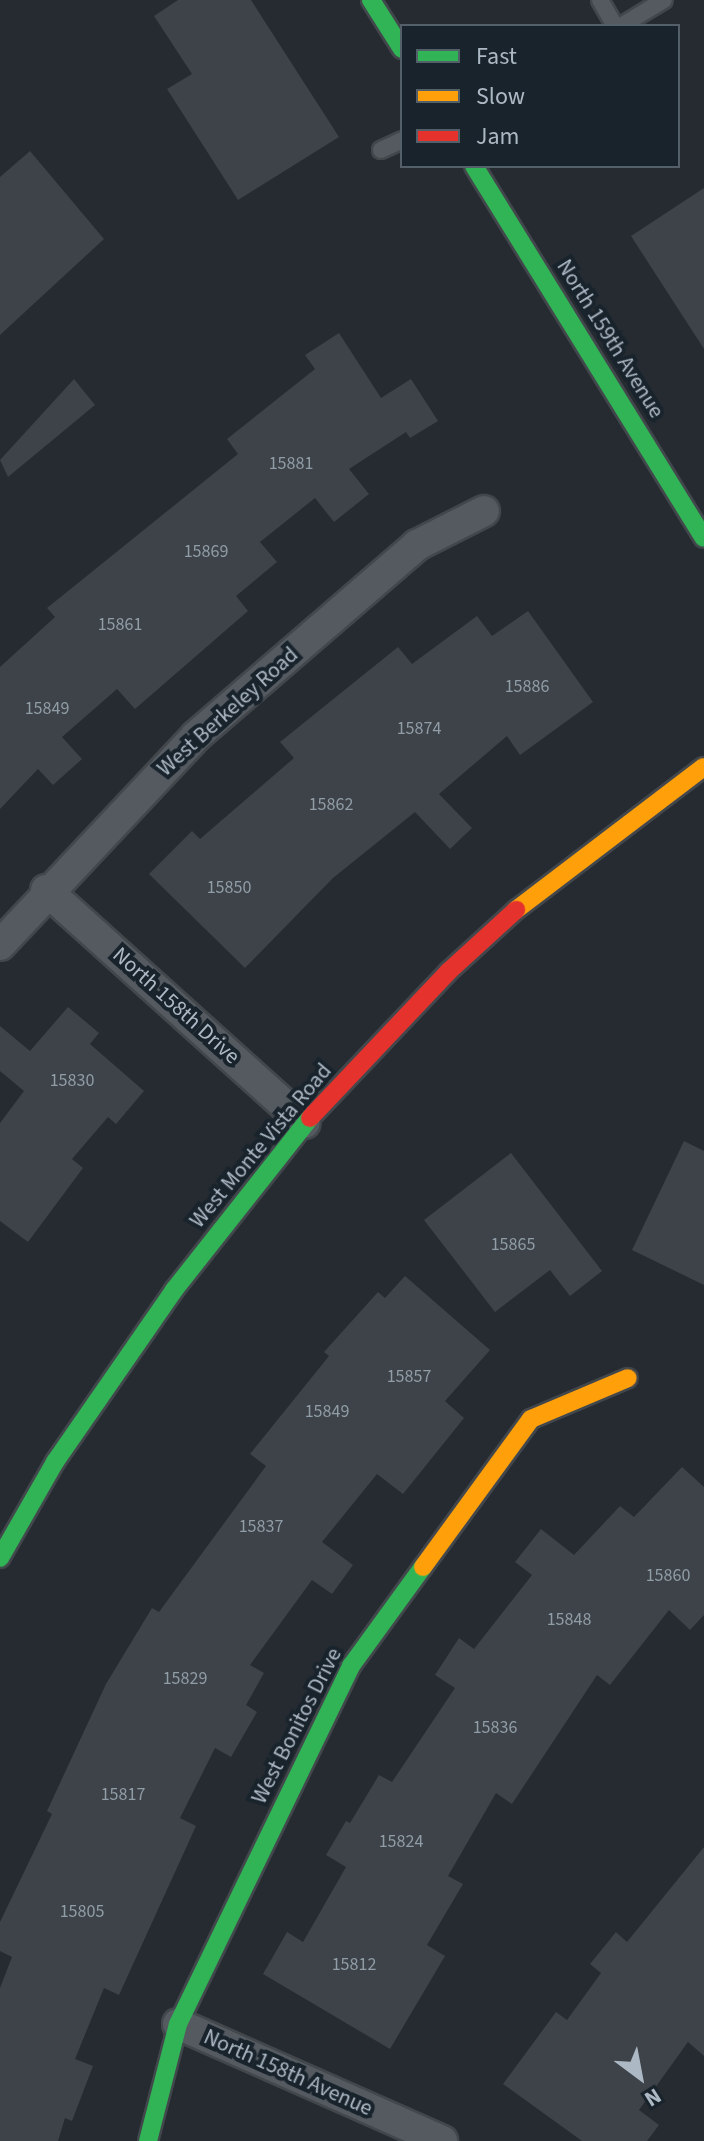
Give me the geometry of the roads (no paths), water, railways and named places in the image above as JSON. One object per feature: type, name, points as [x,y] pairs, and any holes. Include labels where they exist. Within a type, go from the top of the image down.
[{"type":"street","points":[[371,0],[400,46]]},
{"type":"street","name":"North 159th Avenue","points":[[475,168],[704,538]]},
{"type":"street","name":"West Berkeley Road","points":[[0,945],[46,890],[196,736],[417,545],[484,511]]},
{"type":"street","name":"West Monte Vista Road","points":[[0,1558],[55,1462],[174,1290],[305,1123],[449,971],[548,881],[704,767]]},
{"type":"street","name":"North 158th Drive","points":[[46,890],[305,1123]]},
{"type":"street","name":"West Bonitos Drive","points":[[148,2141],[178,2024],[351,1666],[531,1419],[628,1378]]},
{"type":"street","name":"North 158th Avenue","points":[[178,2024],[442,2141]]},
{"type":"lane","points":[[600,0],[614,24]]},
{"type":"lane","points":[[624,24],[664,0]]},
{"type":"lane","points":[[381,150],[400,141]]}]
